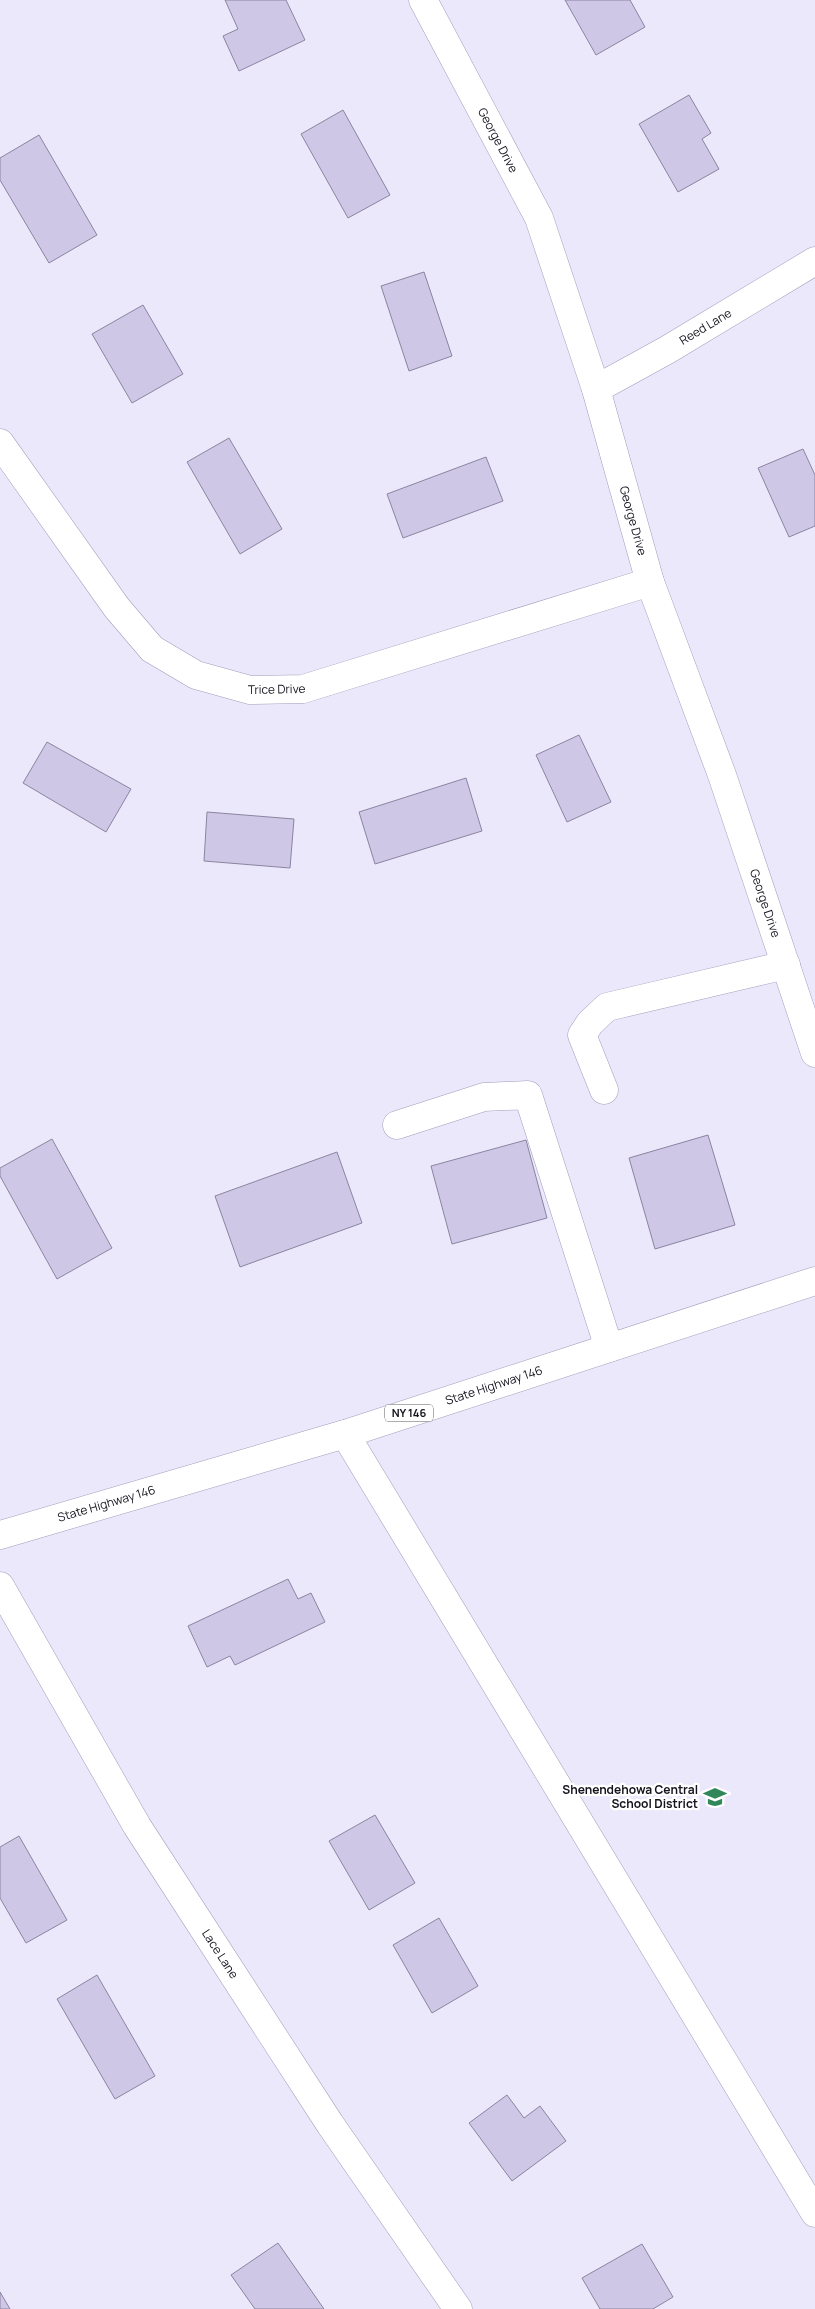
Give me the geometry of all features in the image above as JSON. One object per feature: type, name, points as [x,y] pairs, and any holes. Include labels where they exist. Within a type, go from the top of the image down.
[{"type":"street","name":"George Drive","points":[[423,0],[539,218],[596,389],[650,582],[722,775],[815,1053]]},
{"type":"street","name":"Reed Lane","points":[[596,389],[667,350],[815,261]]},
{"type":"street","name":"Trice Drive","points":[[0,443],[117,608],[152,649],[196,675],[250,690],[302,689],[650,582]]},
{"type":"street","points":[[604,1090],[582,1035],[590,1023],[607,1007],[786,965]]},
{"type":"street","points":[[397,1125],[484,1097],[528,1095],[609,1348]]},
{"type":"street","name":"State Highway 146","points":[[0,1535],[345,1434],[815,1281]]},
{"type":"street","points":[[345,1434],[815,2213]]},
{"type":"street","name":"Lace Lane","points":[[0,1586],[137,1826],[330,2124],[458,2309]]},
{"type":"building","points":[[225,0],[286,0],[305,40],[239,71],[223,36],[238,29]]},
{"type":"building","points":[[565,0],[630,0],[645,27],[596,55]]},
{"type":"building","points":[[689,95],[711,133],[702,139],[719,169],[678,192],[639,124]]},
{"type":"building","points":[[343,110],[390,195],[348,218],[301,134]]},
{"type":"building","points":[[39,135],[97,235],[49,263],[0,180],[0,158]]},
{"type":"building","points":[[424,272],[452,356],[409,371],[381,286]]},
{"type":"building","points":[[143,305],[183,374],[132,403],[92,334]]},
{"type":"building","points":[[229,438],[282,529],[240,554],[187,462]]},
{"type":"building","points":[[803,449],[815,475],[815,526],[789,537],[758,468]]},
{"type":"building","points":[[486,457],[503,501],[403,538],[387,494]]},
{"type":"building","points":[[579,735],[611,802],[567,822],[536,755]]},
{"type":"building","points":[[47,742],[131,789],[106,832],[23,783]]},
{"type":"building","points":[[466,778],[482,831],[375,864],[359,812]]},
{"type":"building","points":[[207,812],[294,819],[290,868],[204,861]]},
{"type":"building","points":[[708,1135],[735,1225],[655,1249],[629,1158]]},
{"type":"building","points":[[52,1139],[112,1248],[57,1279],[0,1176],[0,1168]]},
{"type":"building","points":[[526,1140],[547,1218],[452,1244],[431,1166]]},
{"type":"building","points":[[337,1152],[362,1223],[240,1267],[215,1196]]},
{"type":"building","points":[[288,1579],[298,1599],[311,1593],[325,1622],[235,1665],[230,1656],[207,1667],[188,1626]]},
{"type":"building","points":[[375,1815],[415,1883],[369,1910],[329,1841]]},
{"type":"building","points":[[19,1836],[67,1920],[26,1943],[0,1898],[0,1847]]},
{"type":"building","points":[[439,1918],[478,1986],[432,2013],[393,1945]]},
{"type":"building","points":[[97,1975],[155,2076],[115,2099],[57,1999]]},
{"type":"building","points":[[507,2095],[524,2118],[540,2106],[566,2141],[512,2181],[469,2123]]},
{"type":"building","points":[[278,2243],[324,2309],[255,2309],[231,2275]]},
{"type":"building","points":[[642,2244],[673,2297],[653,2309],[600,2309],[582,2278]]},
{"type":"building","points":[[0,2292],[10,2309],[0,2309]]},
{"type":"place","name":"Shenendehowa Central School District","points":[[715,1797]]}]
